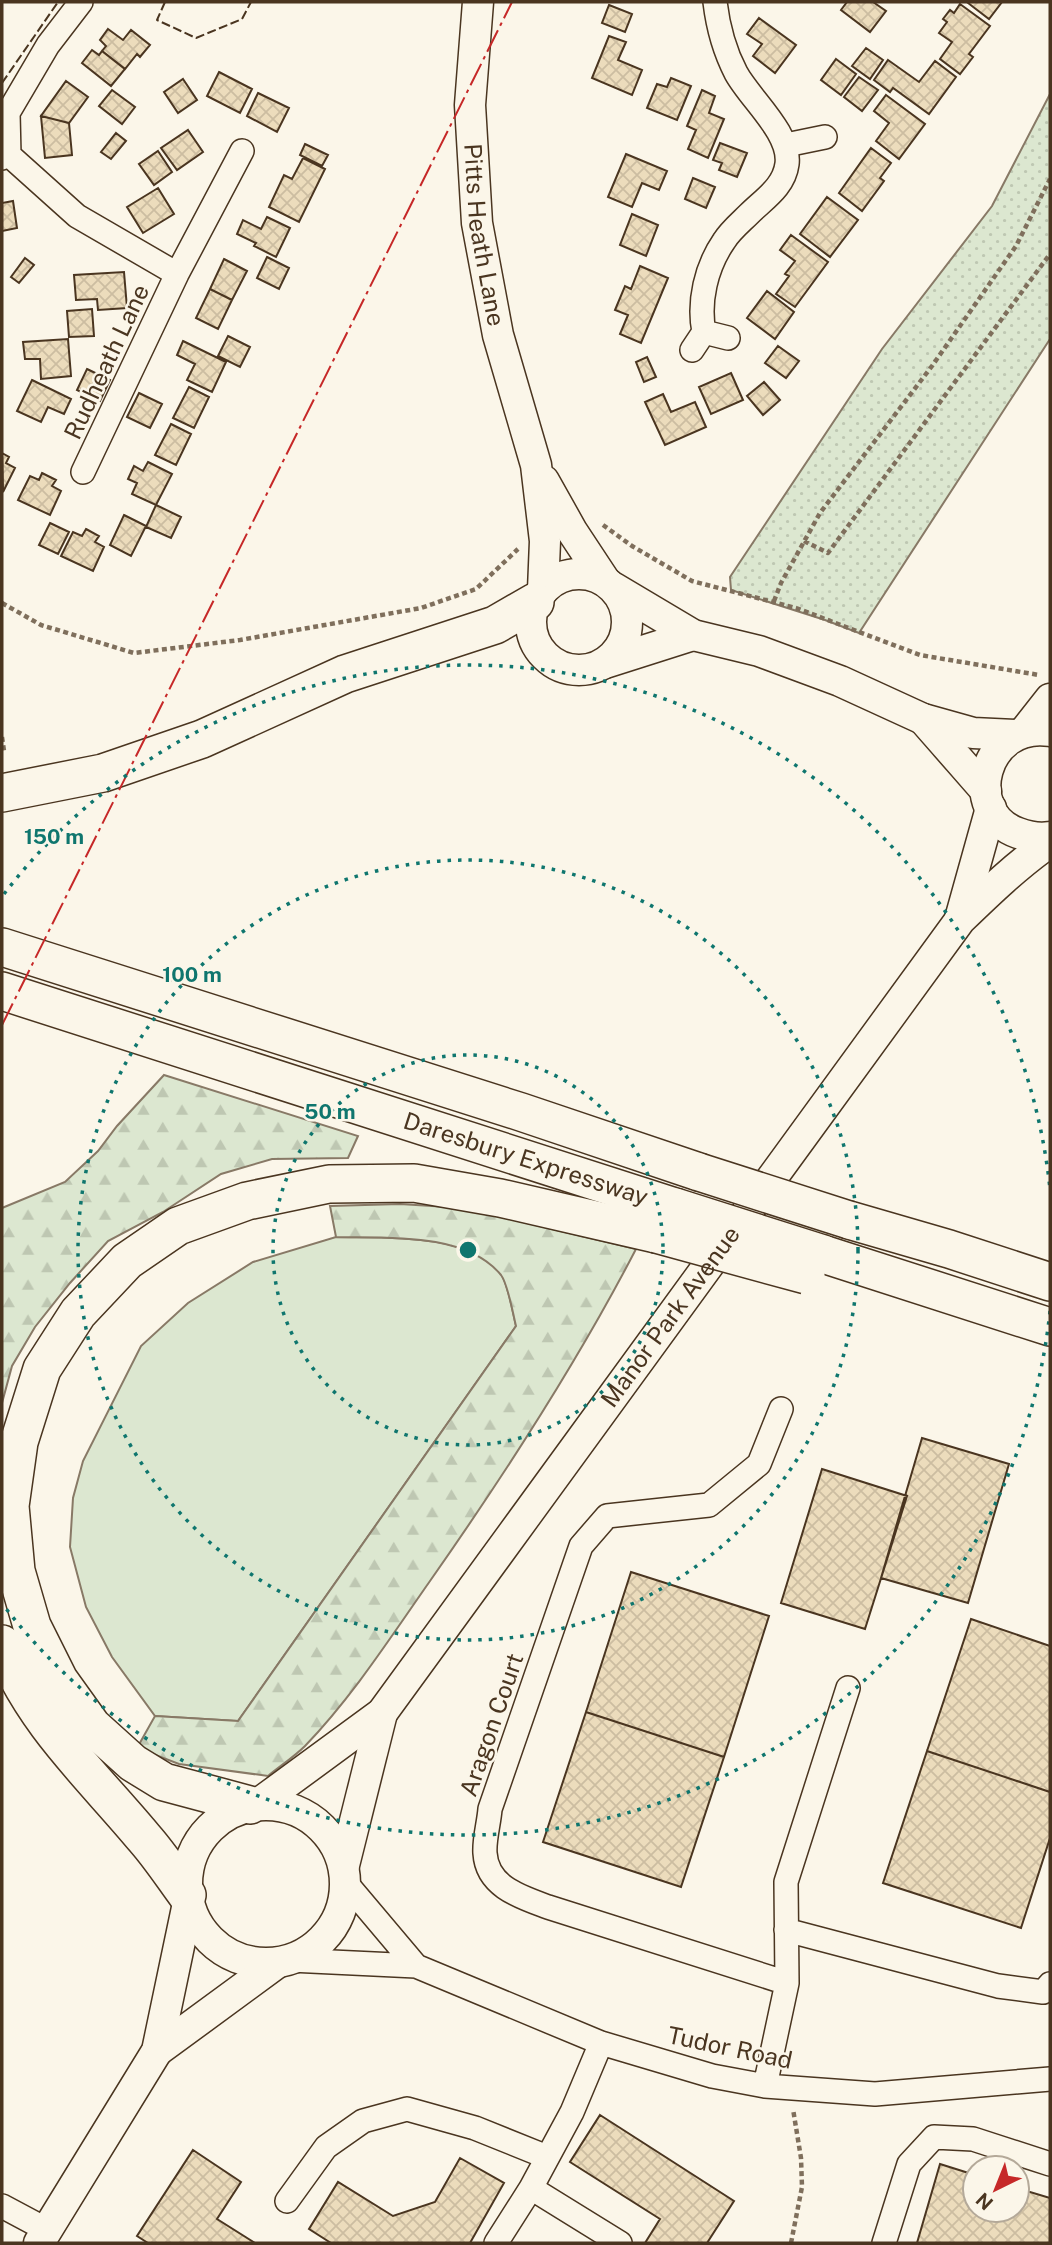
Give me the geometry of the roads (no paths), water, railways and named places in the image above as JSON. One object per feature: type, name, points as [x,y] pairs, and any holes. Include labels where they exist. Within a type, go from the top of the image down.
[{"type":"main road","points":[[2,793],[103,773],[202,739],[345,674],[495,625],[539,596]]},
{"type":"main road","name":"Daresbury Expressway","points":[[2,947],[521,1112],[849,1220],[1050,1282]]},
{"type":"main road","name":"Daresbury Expressway","points":[[2,991],[665,1220]]},
{"type":"main road","points":[[254,1805],[164,1782],[133,1763],[92,1726],[58,1680],[32,1626],[16,1571],[10,1506],[19,1442],[42,1369],[78,1313],[127,1261],[178,1226],[247,1201],[329,1184],[414,1184],[665,1220],[815,1264],[992,1309],[1050,1327]]},
{"type":"main road","points":[[2,1644],[13,1672],[42,1719],[147,1840],[188,1899]]},
{"type":"street","name":"Rudheath Lane","points":[[82,2],[48,45],[8,113],[6,156],[77,216],[177,274]]},
{"type":"street","name":"Pitts Heath Lane","points":[[478,2],[470,105],[477,223],[498,335],[536,465],[545,541],[539,596]]},
{"type":"street","points":[[715,2],[718,31],[737,74],[786,145],[787,166],[774,193],[750,212],[724,240],[709,270],[700,314],[698,341],[728,338]]},
{"type":"street","points":[[786,145],[825,137]]},
{"type":"street","name":"Rudheath Lane","points":[[83,472],[177,274],[242,151]]},
{"type":"street","name":"Pitts Heath Lane","points":[[536,465],[572,531],[609,585],[693,635],[759,651],[840,681],[923,719],[973,733],[1030,733]]},
{"type":"street","points":[[605,663],[620,648],[627,628],[627,614],[622,600],[609,585],[592,575],[565,576],[553,581],[539,596],[531,617],[532,632],[537,647],[547,659],[560,667],[575,671],[591,669],[693,635]]},
{"type":"street","name":"Manor Park Avenue","points":[[960,920],[988,800],[986,775],[991,759],[1001,745],[1030,733],[1049,688]]},
{"type":"street","name":"Pitts Heath Lane","points":[[923,719],[988,800],[1000,821],[1013,831],[1028,837],[1050,839]]},
{"type":"street","name":"Manor Park Avenue","points":[[254,1805],[382,1713],[960,920],[1050,839]]},
{"type":"street","name":"Aragon Court","points":[[781,1409],[759,1464],[709,1505],[607,1516],[581,1546],[490,1809],[485,1854],[492,1876],[510,1892],[548,1907],[787,1983]]},
{"type":"street","points":[[765,2086],[787,1983],[786,1882],[848,1688]]},
{"type":"street","name":"Manor Park Avenue","points":[[345,1874],[382,1713]]},
{"type":"street","points":[[2,2206],[43,2237],[157,2052],[188,1899],[187,1871],[194,1848],[208,1829],[227,1814],[254,1805],[281,1805],[303,1813],[321,1826],[335,1844],[345,1874],[342,1908],[331,1930],[313,1949],[284,1961],[157,2052]]},
{"type":"street","name":"Tudor Road","points":[[345,1874],[416,1966]]},
{"type":"street","points":[[188,1899],[197,1924],[212,1942],[222,1949],[254,1963],[284,1961]]},
{"type":"street","points":[[786,1930],[998,1986],[1043,1992],[1050,1984]]},
{"type":"street","name":"Tudor Road","points":[[284,1961],[416,1966],[601,2043],[712,2076],[765,2086],[875,2094],[1050,2079]]},
{"type":"street","points":[[496,2243],[531,2188],[572,2112],[601,2043]]},
{"type":"street","points":[[286,2201],[326,2147],[363,2120],[407,2109],[475,2128],[547,2157]]},
{"type":"street","points":[[884,2243],[909,2164],[934,2137],[973,2140],[1050,2164]]},
{"type":"street","points":[[531,2188],[620,2243]]}]
